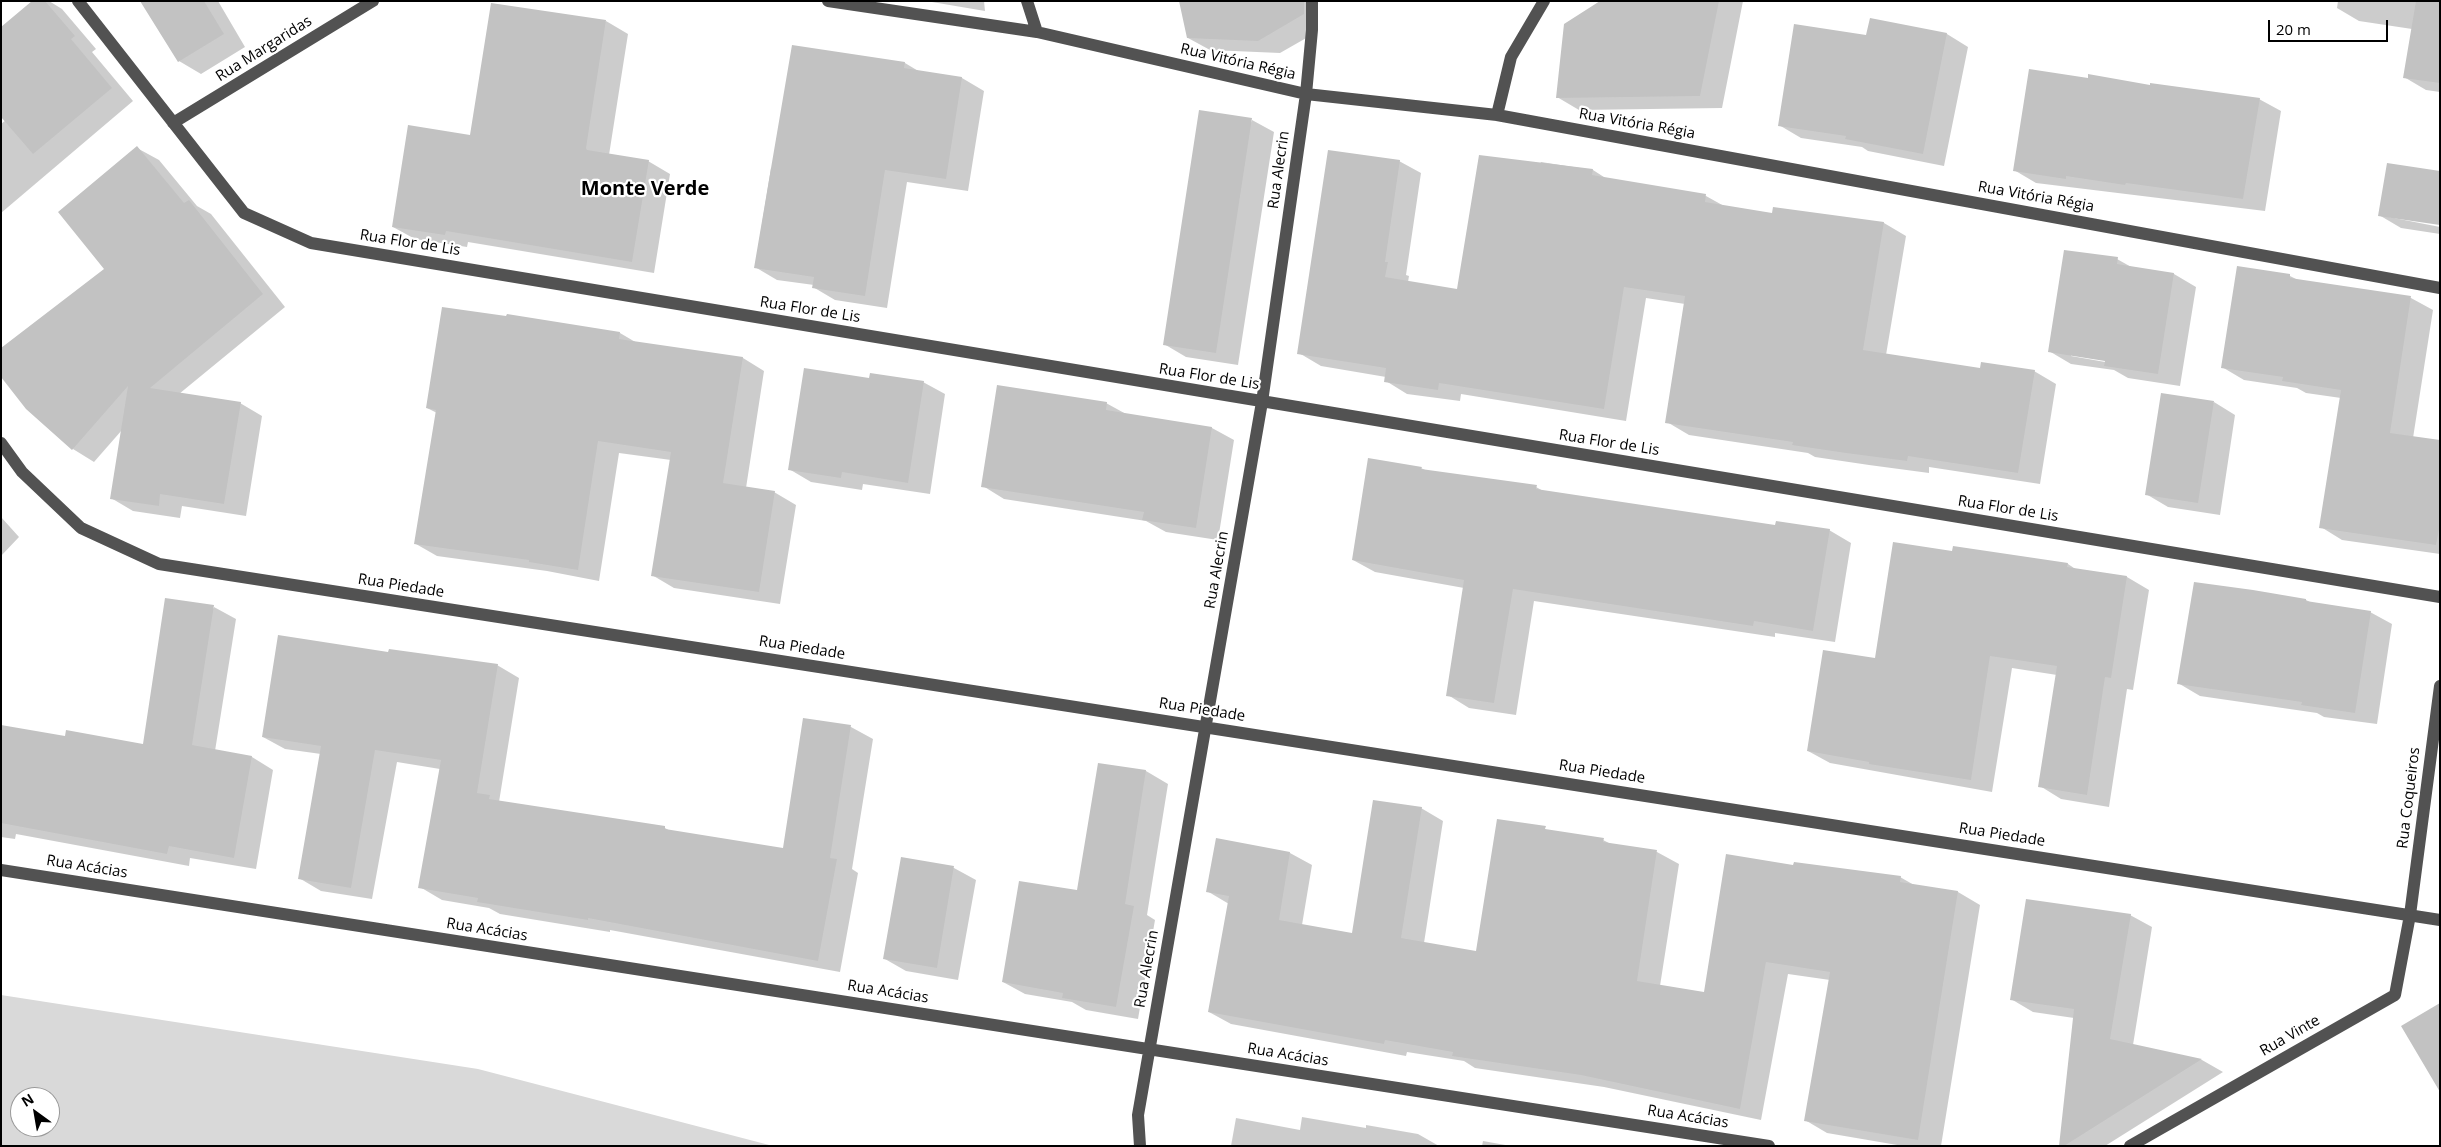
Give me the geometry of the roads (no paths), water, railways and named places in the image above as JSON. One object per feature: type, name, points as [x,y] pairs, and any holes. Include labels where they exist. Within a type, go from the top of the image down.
[{"type":"street","name":"Rua Flor de Lis","points":[[78,1],[244,213],[311,243],[2440,597]]},
{"type":"street","name":"Rua Margaridas","points":[[173,124],[372,1]]},
{"type":"street","name":"Rua Vitória Régia","points":[[828,1],[1037,32],[1306,94],[1497,114],[2440,288]]},
{"type":"street","points":[[1027,1],[1037,32]]},
{"type":"street","name":"Rua Alecrin","points":[[1140,1146],[1138,1115],[1262,402],[1306,94],[1312,30],[1312,1]]},
{"type":"street","points":[[1497,114],[1511,57],[1544,1]]},
{"type":"street","name":"Rua Piedade","points":[[1,443],[22,472],[81,528],[159,564],[2440,920]]},
{"type":"street","name":"Rua Coqueiros","points":[[2410,915],[2440,686]]},
{"type":"street","name":"Rua Acácias","points":[[1,870],[1769,1146]]},
{"type":"street","name":"Rua Vinte","points":[[2130,1146],[2395,995],[2410,915]]},
{"type":"district","name":"Monte Verde","points":[[645,189]]}]
